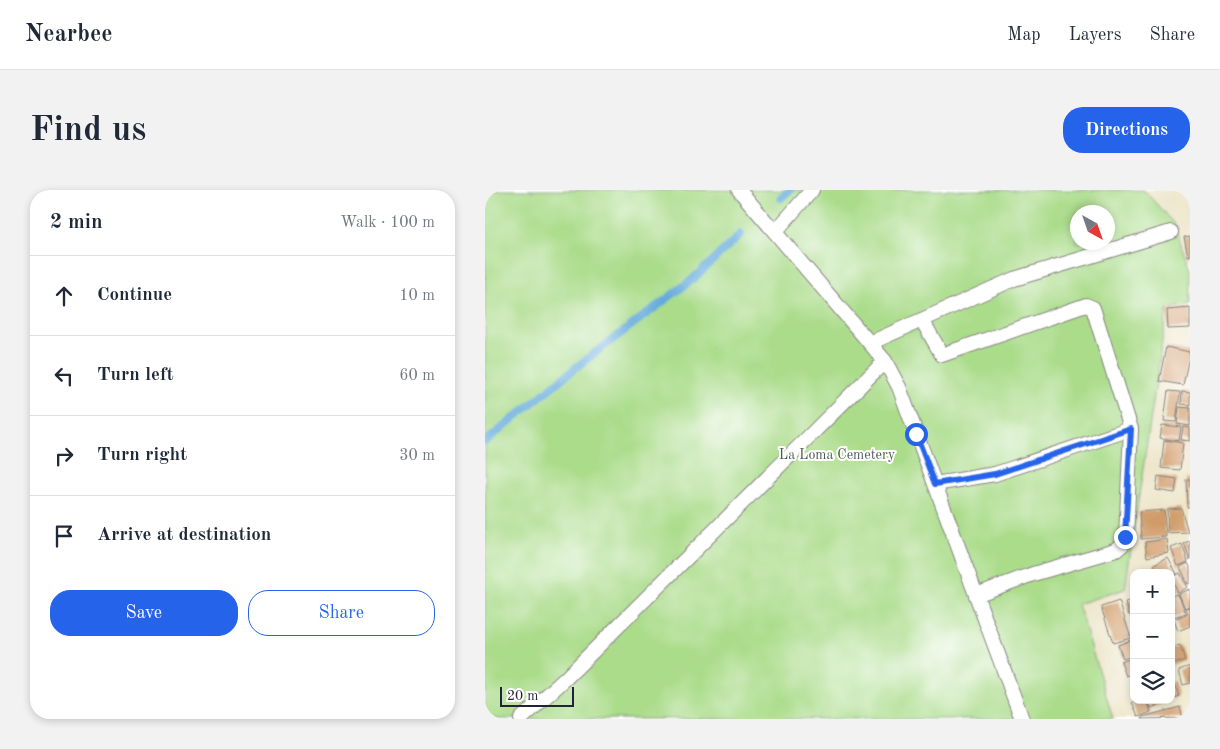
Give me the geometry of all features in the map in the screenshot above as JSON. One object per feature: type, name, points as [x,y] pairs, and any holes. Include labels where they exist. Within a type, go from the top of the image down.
[{"type":"lane","points":[[739,190],[871,343],[885,361],[899,387],[1022,719]]},
{"type":"lane","points":[[775,232],[813,190]]},
{"type":"lane","points":[[871,343],[1014,279],[1171,232]]},
{"type":"lane","points":[[922,320],[942,355],[1086,304],[1093,308],[1131,429],[1125,537],[1122,544],[1116,550],[1033,574],[976,595]]},
{"type":"lane","points":[[521,719],[565,679],[885,361]]},
{"type":"lane","points":[[935,484],[995,474],[1131,429]]},
{"type":"green space","name":"La Loma Cemetery","points":[[485,190],[1144,190],[1174,224],[1190,270],[1190,305],[1167,309],[1125,589],[1078,604],[1113,719],[485,719]]},
{"type":"building","points":[[1190,236],[1190,256],[1188,256],[1184,237]]},
{"type":"building","points":[[1190,308],[1190,328],[1168,329],[1167,310]]},
{"type":"building","points":[[1166,347],[1190,352],[1183,385],[1159,381]]},
{"type":"building","points":[[1168,391],[1180,392],[1176,422],[1164,421]]},
{"type":"building","points":[[1182,391],[1190,392],[1190,405],[1181,404]]},
{"type":"building","points":[[1179,407],[1190,408],[1190,426],[1177,424]]},
{"type":"building","points":[[1162,425],[1181,427],[1179,441],[1160,438]]},
{"type":"building","points":[[1183,427],[1190,428],[1190,441],[1181,440]]},
{"type":"building","points":[[1164,440],[1183,443],[1180,470],[1161,468]]},
{"type":"building","points":[[1158,476],[1177,479],[1175,493],[1156,490]]},
{"type":"building","points":[[1186,479],[1190,479],[1190,507],[1187,507]]},
{"type":"building","points":[[1181,508],[1188,532],[1168,533],[1167,509]]},
{"type":"building","points":[[1164,510],[1166,537],[1141,539],[1139,512]]},
{"type":"building","points":[[1167,539],[1169,553],[1147,557],[1145,542]]},
{"type":"building","points":[[1190,541],[1190,560],[1184,543]]},
{"type":"building","points":[[1182,544],[1188,562],[1178,566],[1171,548]]},
{"type":"building","points":[[1168,558],[1174,569],[1156,569],[1154,565]]},
{"type":"building","points":[[1188,563],[1190,567],[1190,583],[1188,584],[1180,567]]},
{"type":"building","points":[[1180,573],[1188,587],[1178,593],[1175,587],[1175,576]]},
{"type":"building","points":[[1190,589],[1190,606],[1185,608],[1179,594]]},
{"type":"building","points":[[1178,594],[1186,613],[1175,617],[1175,614],[1175,595]]},
{"type":"building","points":[[1119,601],[1130,638],[1113,643],[1101,607]]},
{"type":"building","points":[[1130,601],[1130,615],[1129,615],[1126,602]]},
{"type":"building","points":[[1190,607],[1190,626],[1178,631],[1175,620],[1188,614],[1186,608]]},
{"type":"building","points":[[1130,640],[1130,656],[1123,659],[1118,645]]},
{"type":"building","points":[[1180,645],[1185,660],[1175,664],[1175,659],[1175,647]]},
{"type":"building","points":[[1130,659],[1130,674],[1126,676],[1121,662]]},
{"type":"building","points":[[1190,666],[1190,683],[1183,685],[1179,670]]},
{"type":"building","points":[[1175,684],[1179,696],[1175,698]]},
{"type":"building","points":[[1132,704],[1148,704],[1151,712],[1138,717]]},
{"type":"building","points":[[1150,704],[1162,704],[1151,708]]},
{"type":"building","points":[[1180,707],[1183,718],[1142,719],[1142,717]]},
{"type":"waterway","points":[[781,198],[790,190]]},
{"type":"waterway","points":[[485,442],[575,368],[693,279],[741,234]]},
{"type":"route","points":[[916,434],[935,484],[995,474],[1131,429],[1125,537]]}]
